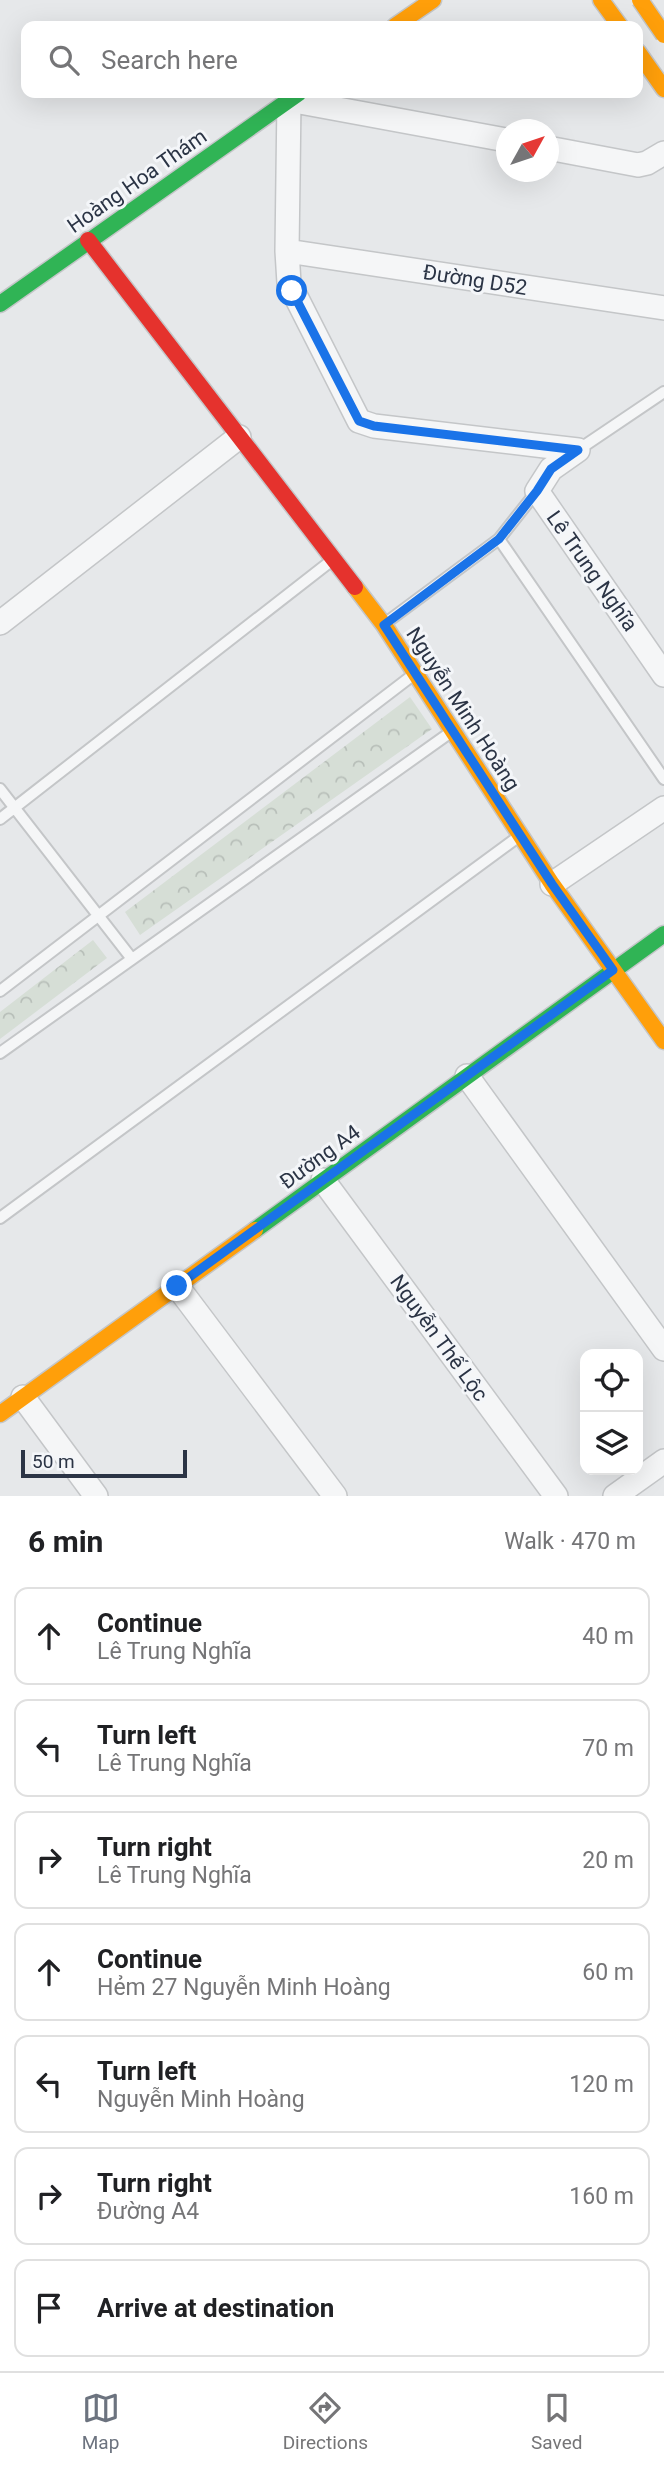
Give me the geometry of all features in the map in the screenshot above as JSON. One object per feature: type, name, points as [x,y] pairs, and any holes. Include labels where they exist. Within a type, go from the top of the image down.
[{"type":"street","points":[[402,21],[433,0]]},
{"type":"street","points":[[601,0],[616,21]]},
{"type":"street","points":[[640,0],[664,33],[643,48]]},
{"type":"street","points":[[643,58],[664,89]]},
{"type":"street","name":"Hoàng Hoa Thám","points":[[0,303],[291,98]]},
{"type":"street","points":[[294,98],[287,274],[292,291],[359,421],[374,426],[578,450]]},
{"type":"street","points":[[304,98],[496,138]]},
{"type":"street","points":[[559,150],[638,165],[664,153]]},
{"type":"street","name":"Nguyễn Minh Hoàng","points":[[88,240],[384,625],[552,884],[664,1041]]},
{"type":"street","name":"Đường D52","points":[[287,251],[664,309]]},
{"type":"street","points":[[0,623],[239,436]]},
{"type":"street","name":"Lê Trung Nghĩa","points":[[578,450],[551,469],[537,491],[664,675]]},
{"type":"street","points":[[552,884],[664,808]]},
{"type":"street","name":"Đường A4","points":[[0,1413],[664,934]]},
{"type":"street","points":[[467,1076],[664,1349]]},
{"type":"street","name":"Nguyễn Thế Lộc","points":[[323,1180],[556,1496]]},
{"type":"street","points":[[177,1286],[335,1496]]},
{"type":"street","points":[[23,1397],[96,1496]]},
{"type":"street","points":[[615,1496],[664,1461]]},
{"type":"lane","points":[[578,450],[664,392]]},
{"type":"lane","points":[[384,625],[499,539],[537,491]]},
{"type":"lane","points":[[499,539],[664,779]]},
{"type":"lane","points":[[0,819],[333,559]]},
{"type":"lane","points":[[0,991],[416,674]]},
{"type":"lane","points":[[0,1054],[453,731]]},
{"type":"lane","points":[[0,789],[132,959]]},
{"type":"lane","points":[[0,1218],[521,835]]},
{"type":"green space","points":[[410,697],[432,729],[140,935],[125,912]]},
{"type":"green space","points":[[93,940],[107,958],[0,1039],[0,1012]]},
{"type":"traffic: fast","points":[[0,304],[292,98]]},
{"type":"traffic: fast","points":[[255,1230],[664,934]]},
{"type":"traffic: slow","points":[[402,21],[433,0]]},
{"type":"traffic: slow","points":[[601,0],[616,21]]},
{"type":"traffic: slow","points":[[640,0],[664,35]]},
{"type":"traffic: slow","points":[[643,59],[664,89]]},
{"type":"traffic: slow","points":[[355,587],[384,625],[552,884],[664,1041]]},
{"type":"traffic: slow","points":[[0,1414],[255,1230]]},
{"type":"traffic: jam","points":[[88,240],[355,587]]},
{"type":"route","points":[[177,1286],[613,970],[552,884],[384,625],[499,539],[551,469],[578,450],[374,426],[359,421],[292,291]]}]
